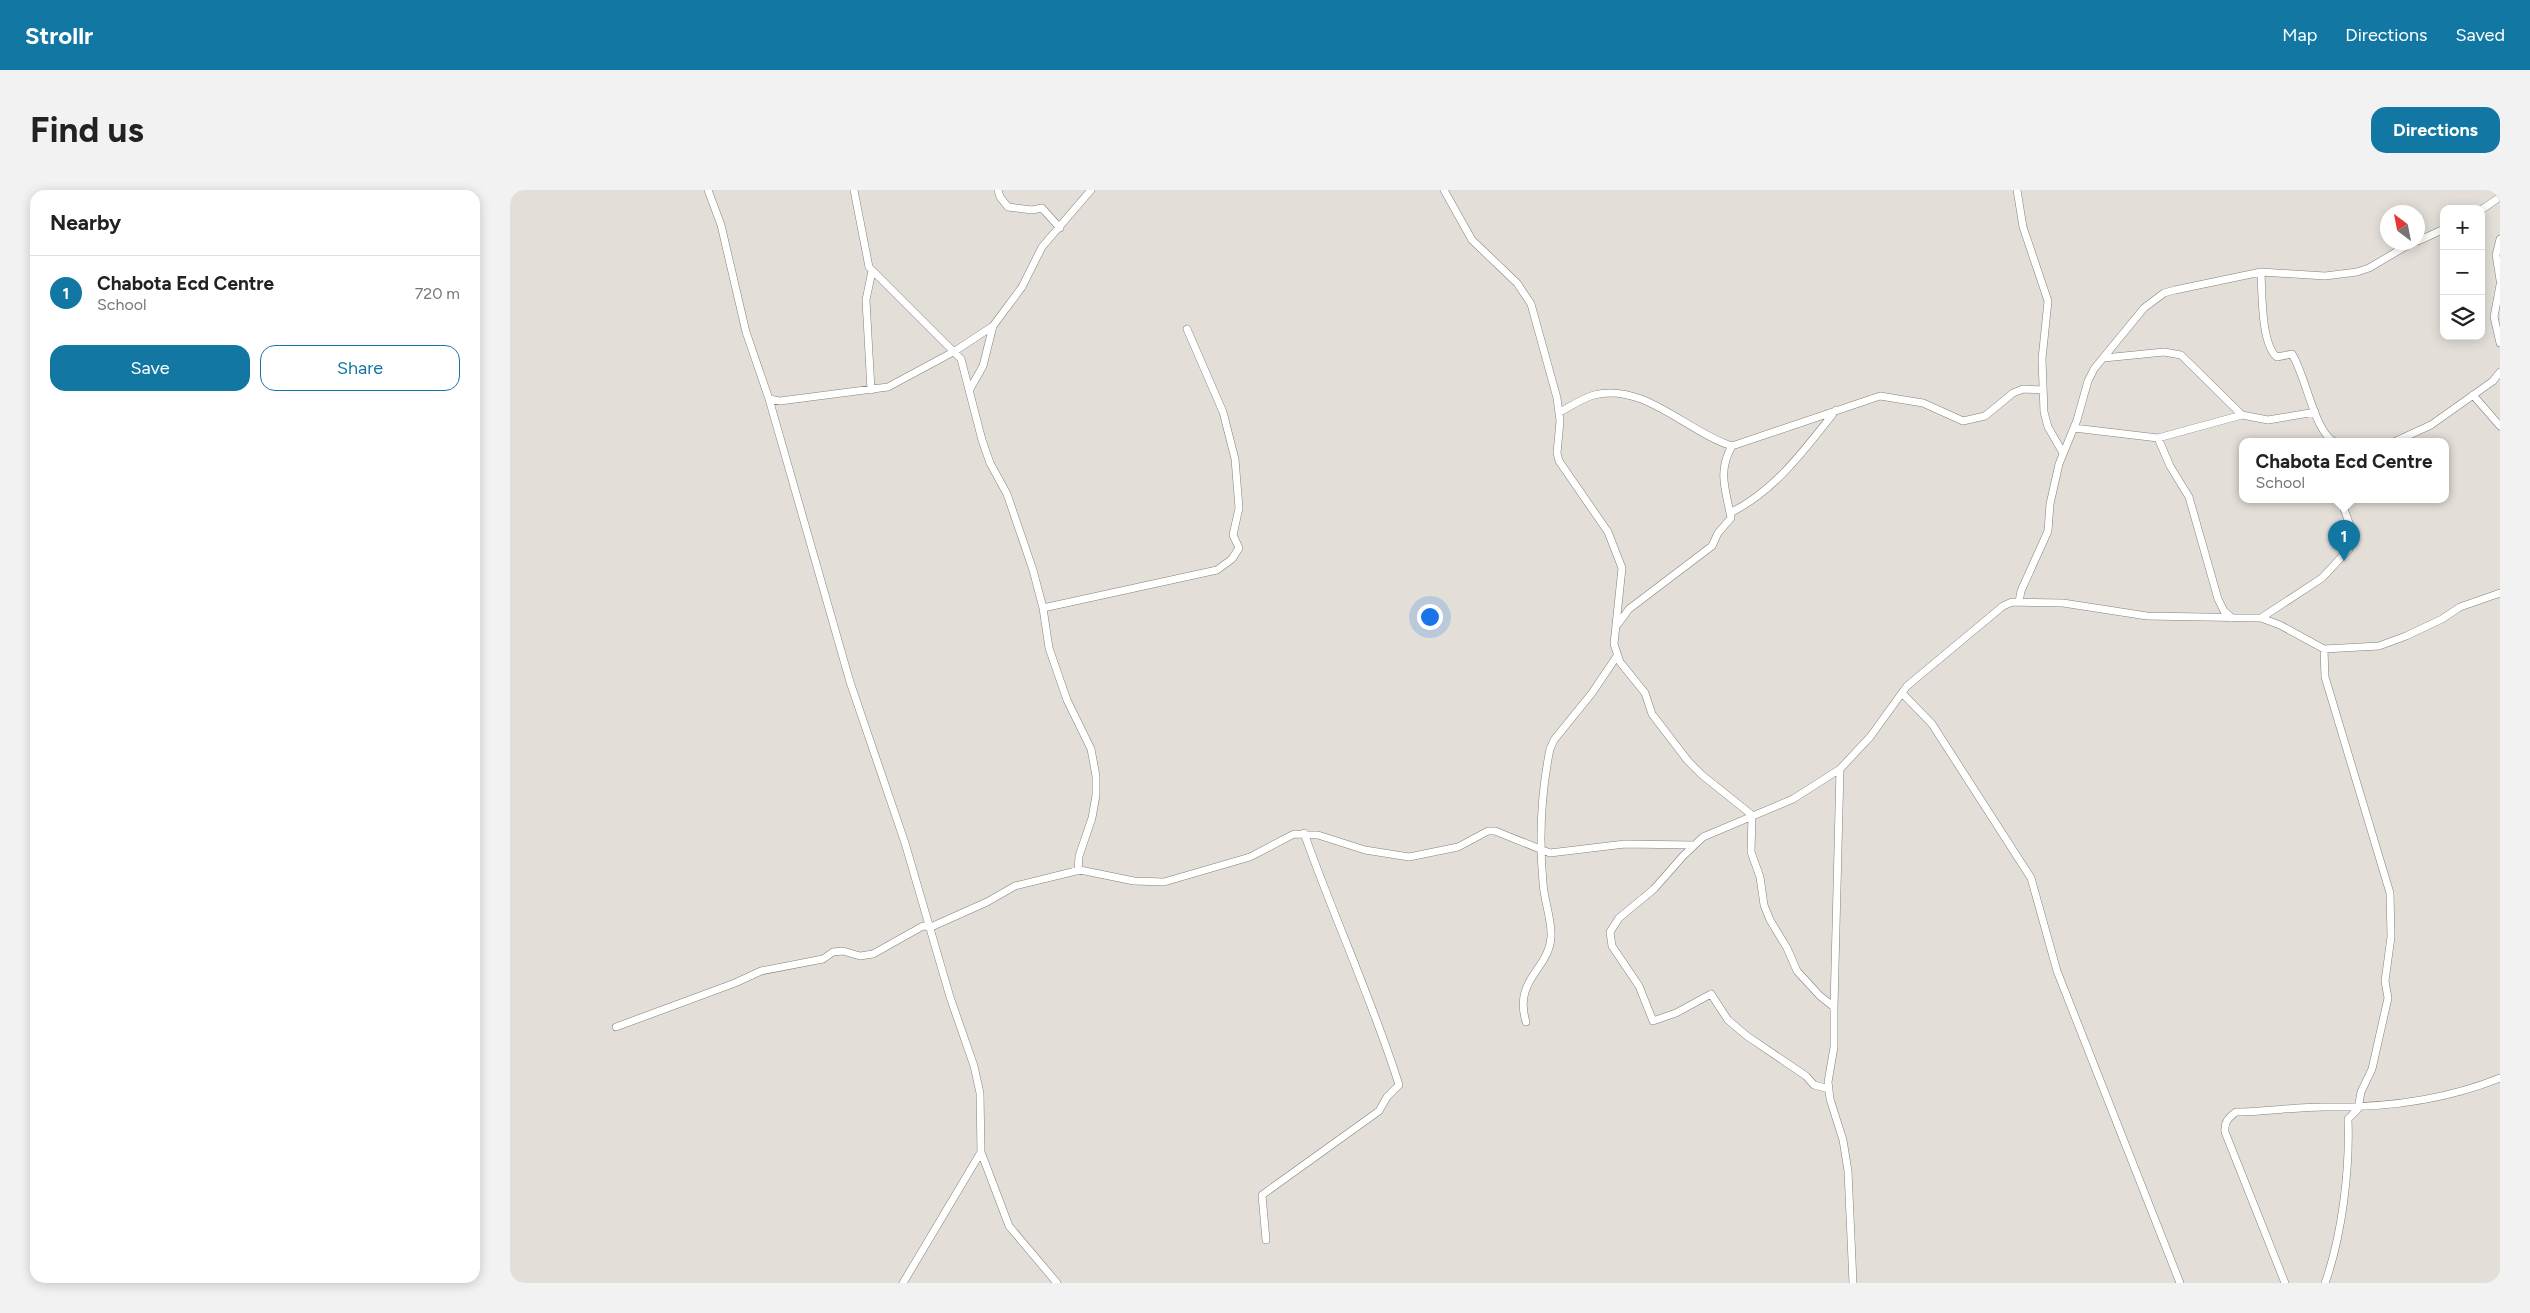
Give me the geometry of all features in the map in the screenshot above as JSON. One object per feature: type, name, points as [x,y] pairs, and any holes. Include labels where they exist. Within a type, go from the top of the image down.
[{"type":"street","points":[[708,190],[721,226],[746,332],[769,400],[850,682],[889,794],[950,997],[974,1066],[980,1093],[981,1152],[1009,1226],[1057,1283]]},
{"type":"street","points":[[854,190],[860,214],[865,257],[872,271],[961,359],[979,431],[990,463],[1011,503],[1033,570],[1043,608],[1049,648],[1067,700],[1091,749],[1096,776],[1096,795],[1092,818],[1079,856],[1078,871]]},
{"type":"street","points":[[998,190],[1000,197],[1008,207],[1032,210],[1042,208],[1060,228]]},
{"type":"street","points":[[769,400],[780,401],[888,387],[955,351],[993,326],[1022,287],[1042,246],[1060,228],[1091,190]]},
{"type":"street","points":[[1444,190],[1472,240],[1507,272],[1525,293],[1551,369],[1560,412],[1557,452],[1559,461],[1608,532],[1622,568],[1614,644],[1617,656],[1639,684],[1652,714],[1688,761],[1702,775],[1752,815]]},
{"type":"street","points":[[2017,190],[2023,227],[2048,301],[2042,360],[2045,420],[2063,453]]},
{"type":"street","points":[[2485,207],[2500,197]]},
{"type":"street","points":[[2425,238],[2440,231]]},
{"type":"street","points":[[2500,239],[2496,255],[2500,280]]},
{"type":"street","points":[[2019,602],[2021,590],[2041,550],[2048,531],[2052,494],[2063,453],[2074,428],[2088,381],[2144,308],[2164,293],[2261,272],[2325,276],[2357,272],[2369,268],[2399,250]]},
{"type":"street","points":[[871,390],[866,300],[872,271]]},
{"type":"street","points":[[2261,272],[2264,324],[2273,353],[2277,357],[2292,354],[2308,390],[2322,432],[2329,438]]},
{"type":"street","points":[[2500,285],[2494,317],[2500,343]]},
{"type":"street","points":[[970,389],[983,366],[993,326]]},
{"type":"street","points":[[1043,608],[1217,570],[1232,560],[1239,548],[1233,535],[1239,508],[1235,458],[1224,412],[1187,329]]},
{"type":"street","points":[[2104,358],[2164,352],[2180,355],[2242,415]]},
{"type":"street","points":[[2403,438],[2431,425],[2493,381],[2500,372]]},
{"type":"street","points":[[1617,626],[1629,609],[1712,546],[1718,533],[1731,518],[1722,471],[1724,459],[1732,446],[1870,398],[1892,397],[1923,403],[1963,421],[1985,416],[2013,393],[2023,390],[2043,390]]},
{"type":"street","points":[[1560,412],[1592,395],[1610,392],[1628,394],[1644,399],[1670,416],[1732,446]]},
{"type":"street","points":[[2473,395],[2500,426]]},
{"type":"street","points":[[1730,513],[1758,497],[1805,452],[1837,410]]},
{"type":"street","points":[[2074,428],[2158,438],[2242,415],[2268,420],[2315,412]]},
{"type":"street","points":[[2158,438],[2170,466],[2189,497],[2218,599],[2224,611],[2233,618]]},
{"type":"street","points":[[2262,618],[2322,578],[2350,549],[2354,536],[2344,509],[2344,503]]},
{"type":"street","points":[[1829,1089],[1814,1085],[1806,1076],[1747,1036],[1728,1020],[1712,994],[1676,1013],[1653,1020],[1639,986],[1612,946],[1610,932],[1613,925],[1654,889],[1694,844],[1713,831],[1793,799],[1840,769],[1870,737],[1902,693],[2003,606],[2019,602],[2063,603],[2147,616],[2262,618],[2280,625],[2324,649],[2378,646],[2406,636],[2469,603],[2500,593]]},
{"type":"street","points":[[2324,649],[2325,677],[2390,893],[2391,937],[2385,981],[2388,998],[2372,1069],[2361,1092],[2358,1108],[2348,1119],[2350,1156],[2338,1235],[2325,1283]]},
{"type":"street","points":[[1526,1022],[1523,1011],[1525,989],[1551,938],[1541,850],[1541,828],[1550,749],[1554,740],[1587,700],[1617,656]]},
{"type":"street","points":[[1902,693],[1932,724],[2030,878],[2057,971],[2180,1283]]},
{"type":"street","points":[[1840,769],[1834,1048],[1829,1089],[1843,1140],[1848,1171],[1853,1283]]},
{"type":"street","points":[[1752,815],[1751,852],[1760,877],[1764,905],[1770,920],[1801,976],[1820,996],[1834,1006]]},
{"type":"street","points":[[616,1027],[735,983],[761,970],[823,959],[834,952],[843,951],[860,956],[873,954],[923,926],[930,927],[987,902],[1015,886],[1078,871],[1134,881],[1164,882],[1250,857],[1294,834],[1323,837],[1365,850],[1409,857],[1458,847],[1488,831],[1550,853],[1624,844],[1694,844]]},
{"type":"street","points":[[1266,1240],[1262,1194],[1379,1111],[1387,1096],[1399,1084],[1304,834]]},
{"type":"street","points":[[2285,1283],[2224,1125],[2228,1118],[2236,1112],[2358,1108],[2426,1101],[2500,1078]]},
{"type":"street","points":[[903,1283],[981,1152]]},
{"type":"place","name":"Chabota Ecd Centre","points":[[2344,561]]}]
